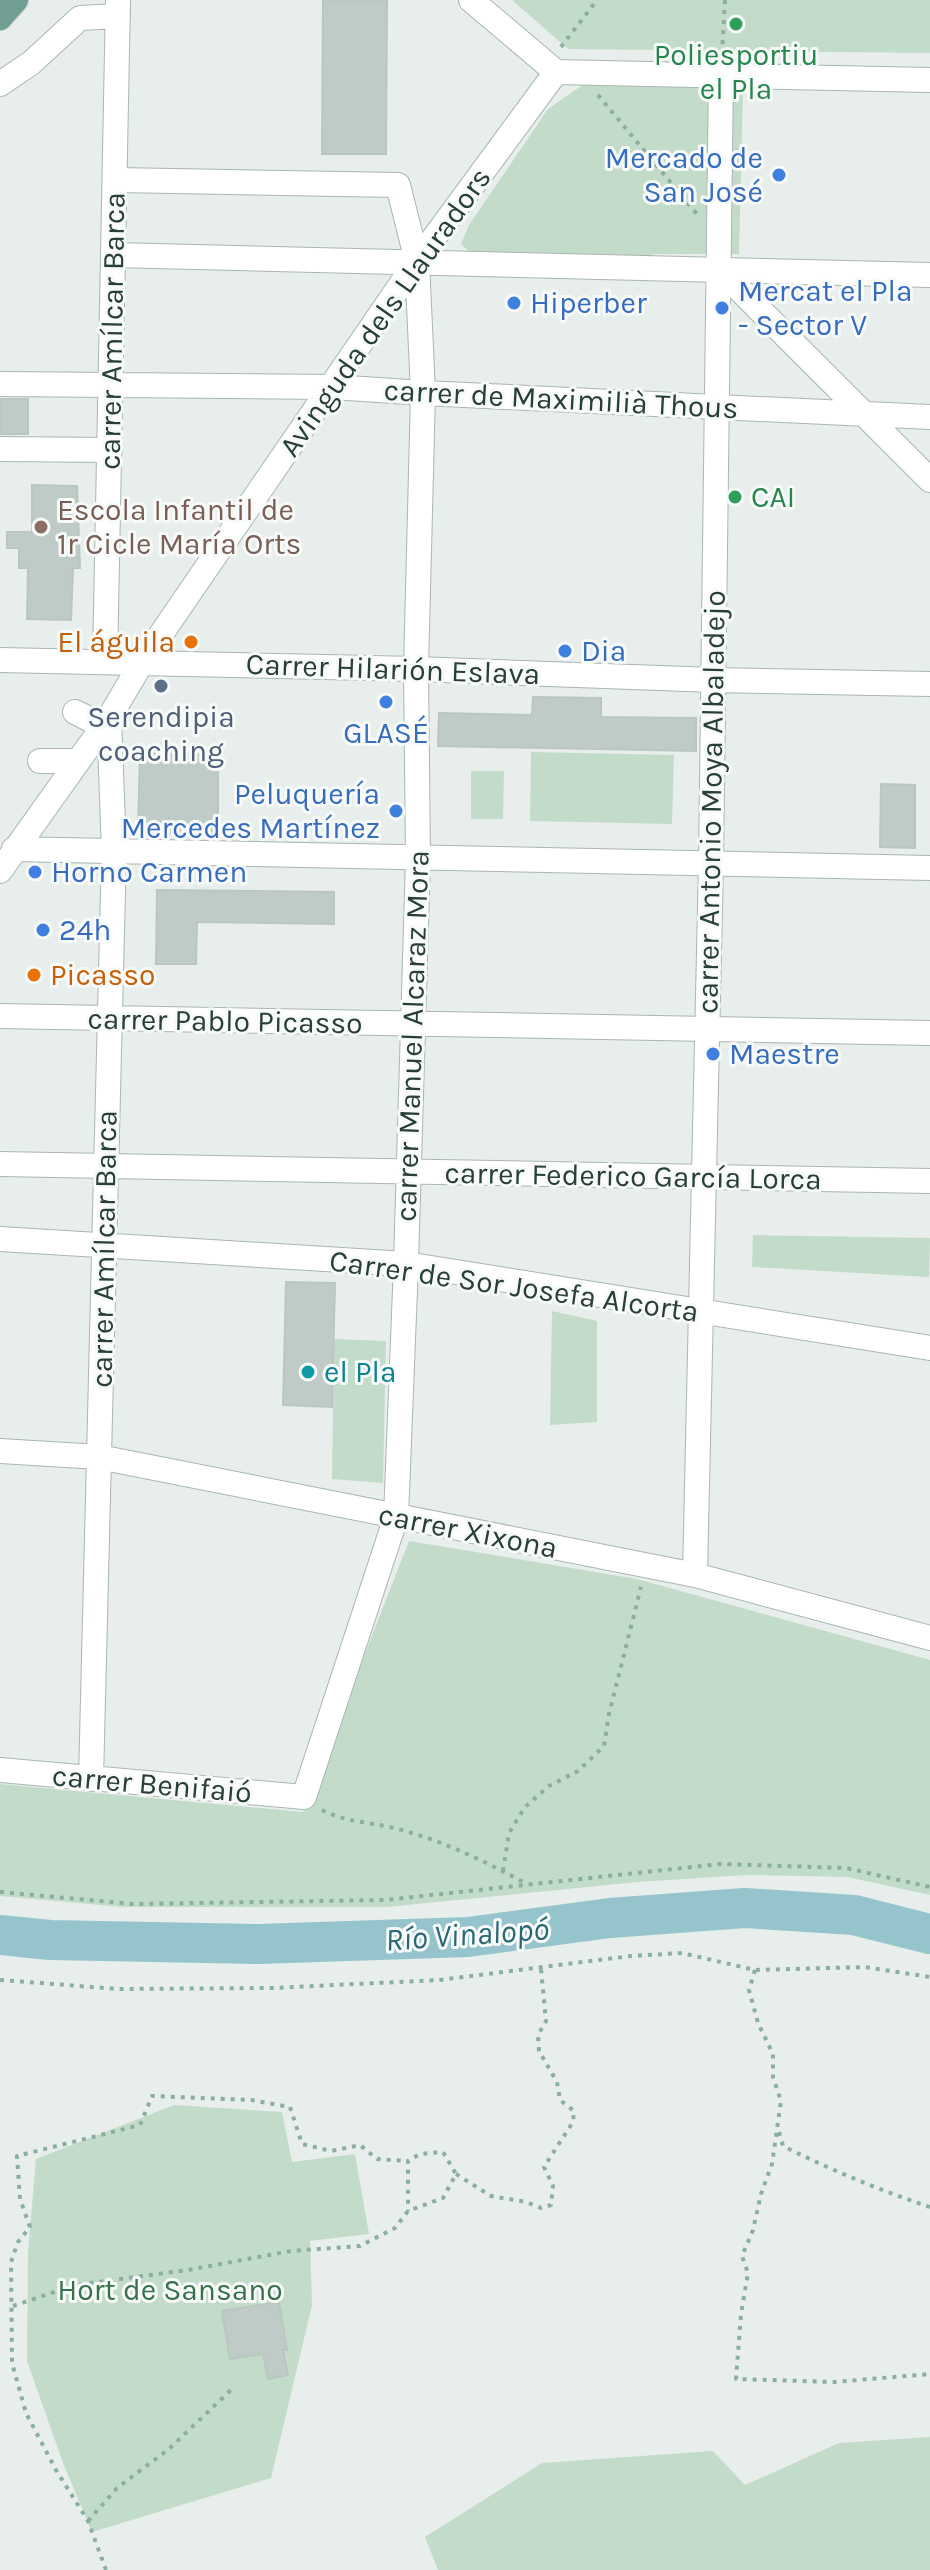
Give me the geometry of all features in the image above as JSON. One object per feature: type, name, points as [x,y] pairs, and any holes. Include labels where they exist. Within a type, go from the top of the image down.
[{"type":"main road","points":[[0,18],[16,0]]},
{"type":"street","points":[[471,0],[556,62],[580,73],[930,80]]},
{"type":"street","points":[[0,84],[31,63],[80,18],[118,8]]},
{"type":"street","name":"carrer Amílcar Barca","points":[[105,662],[118,8]]},
{"type":"street","name":"Avinguda dels Llauradors","points":[[0,871],[106,722],[142,662],[556,62]]},
{"type":"street","name":"carrer Antonio Moya Albaladejo","points":[[695,1575],[711,863],[721,76]]},
{"type":"street","name":"carrer Manuel Alcaraz Mora","points":[[116,180],[398,185],[417,261],[423,393],[416,669],[418,858],[396,1517],[304,1797]]},
{"type":"street","points":[[114,255],[930,275]]},
{"type":"street","points":[[719,269],[762,299],[863,413],[930,480]]},
{"type":"street","name":"carrer de Maximilià Thous","points":[[0,384],[333,387],[930,417]]},
{"type":"street","points":[[0,449],[110,450]]},
{"type":"street","name":"Carrer Hilarión Eslava","points":[[0,660],[930,684]]},
{"type":"street","points":[[75,712],[106,722]]},
{"type":"street","name":"carrer Amílcar Barca","points":[[91,1779],[114,851],[106,722]]},
{"type":"street","points":[[40,761],[78,761]]},
{"type":"street","points":[[14,849],[930,868]]},
{"type":"street","name":"carrer Pablo Picasso","points":[[0,1016],[930,1033]]},
{"type":"street","name":"carrer Federico García Lorca","points":[[0,1164],[930,1181]]},
{"type":"street","name":"Carrer de Sor Josefa Alcorta","points":[[0,1239],[406,1264],[930,1348]]},
{"type":"street","name":"carrer Xixona","points":[[0,1451],[99,1457],[695,1575],[930,1638]]},
{"type":"street","name":"carrer Benifaió","points":[[0,1770],[304,1797]]},
{"type":"path","points":[[556,62],[597,0]]},
{"type":"path","points":[[721,76],[725,0]]},
{"type":"path","points":[[580,73],[700,218]]},
{"type":"path","points":[[503,1871],[509,1833],[525,1807],[549,1786],[578,1771],[604,1746],[609,1714],[646,1566]]},
{"type":"path","points":[[304,1797],[338,1818],[395,1828],[473,1854],[529,1885]]},
{"type":"path","points":[[0,1892],[133,1904],[385,1900],[720,1864],[846,1868],[930,1887]]},
{"type":"path","points":[[0,1980],[118,1989],[273,1988],[439,1980],[631,1956],[682,1953],[755,1970],[865,1967],[930,1977]]},
{"type":"path","points":[[106,2570],[88,2521],[26,2413],[12,2363],[11,2262],[18,2242],[30,2227],[20,2199],[17,2156],[140,2125],[152,2096],[251,2100],[290,2107],[302,2144],[331,2151],[360,2145],[377,2159],[408,2161],[420,2154],[443,2152],[456,2174],[491,2196],[541,2208],[551,2205],[553,2186],[544,2167],[573,2122],[574,2111],[560,2100],[557,2082],[539,2051],[538,2035],[546,2021],[541,1969]]},
{"type":"path","points":[[755,1970],[749,1990],[758,2023],[773,2054],[773,2077],[781,2101],[772,2164],[742,2256],[748,2273],[736,2379],[834,2382],[930,2374]]},
{"type":"path","points":[[778,2128],[783,2146],[873,2188],[930,2207]]},
{"type":"path","points":[[408,2161],[408,2211]]},
{"type":"path","points":[[13,2306],[75,2285],[188,2270],[291,2251],[360,2246],[395,2228],[408,2211],[443,2198],[456,2174]]},
{"type":"path","points":[[88,2521],[117,2488],[169,2449],[234,2387]]},
{"type":"green space","name":"Poliesportiu el Pla","points":[[512,0],[930,0],[930,53],[568,49]]},
{"type":"green space","points":[[584,84],[743,89],[739,254],[653,254],[644,262],[471,253],[461,244],[469,225],[548,109]]},
{"type":"green space","points":[[531,752],[674,755],[672,824],[530,821]]},
{"type":"green space","points":[[471,771],[504,771],[503,819],[471,819]]},
{"type":"green space","points":[[753,1235],[930,1238],[929,1277],[752,1267]]},
{"type":"green space","points":[[552,1311],[597,1321],[597,1422],[550,1425]]},
{"type":"green space","points":[[334,1339],[386,1341],[383,1483],[332,1479]]},
{"type":"green space","points":[[409,1541],[637,1579],[930,1660],[930,1895],[847,1877],[746,1875],[637,1882],[387,1907],[122,1907],[0,1896],[0,1784],[303,1812]]},
{"type":"green space","name":"Hort de Sansano","points":[[174,2105],[282,2112],[292,2162],[355,2154],[369,2234],[310,2241],[312,2305],[271,2478],[92,2532],[63,2463],[27,2361],[28,2252],[36,2159]]},
{"type":"green space","points":[[930,2437],[930,2570],[438,2570],[425,2537],[542,2463],[713,2451],[745,2485],[839,2443]]},
{"type":"building","points":[[323,0],[387,0],[386,154],[322,154]]},
{"type":"building","points":[[0,399],[28,399],[28,434],[0,434]]},
{"type":"building","points":[[32,485],[77,486],[80,568],[73,568],[71,620],[27,619],[28,568],[19,568],[19,548],[7,548],[7,532],[32,532]]},
{"type":"building","points":[[533,697],[601,698],[601,717],[696,718],[696,751],[438,746],[439,713],[532,715]]},
{"type":"building","points":[[140,753],[218,755],[218,834],[138,832]]},
{"type":"building","points":[[881,784],[915,785],[915,848],[880,847]]},
{"type":"building","points":[[157,890],[334,892],[334,924],[197,922],[196,964],[156,964]]},
{"type":"building","name":"el Pla","points":[[286,1282],[335,1283],[332,1407],[283,1405]]},
{"type":"building","points":[[279,2302],[288,2375],[268,2379],[263,2354],[230,2359],[222,2311]]},
{"type":"waterway","name":"Río Vinalopó","points":[[0,1935],[50,1940],[259,1944],[468,1937],[610,1918],[745,1908],[854,1915],[930,1934]]},
{"type":"place","name":"Poliesportiu el Pla","points":[[736,24]]},
{"type":"place","name":"Mercado de San José","points":[[779,175]]},
{"type":"place","name":"Hiperber","points":[[514,303]]},
{"type":"place","name":"Mercat el Pla - Sector V","points":[[722,308]]},
{"type":"place","name":"CAI","points":[[735,497]]},
{"type":"place","name":"Escola Infantil de 1r Cicle María Orts","points":[[41,527]]},
{"type":"place","name":"El águila","points":[[191,642]]},
{"type":"place","name":"Dia","points":[[565,651]]},
{"type":"place","name":"Serendipia coaching","points":[[161,686]]},
{"type":"place","name":"GLASÉ","points":[[386,702]]},
{"type":"place","name":"Peluquería Mercedes Martínez","points":[[396,811]]},
{"type":"place","name":"Horno Carmen","points":[[35,872]]},
{"type":"place","name":"24h","points":[[43,930]]},
{"type":"place","name":"Picasso","points":[[34,975]]},
{"type":"place","name":"Maestre","points":[[713,1054]]},
{"type":"place","name":"el Pla","points":[[308,1372]]}]
